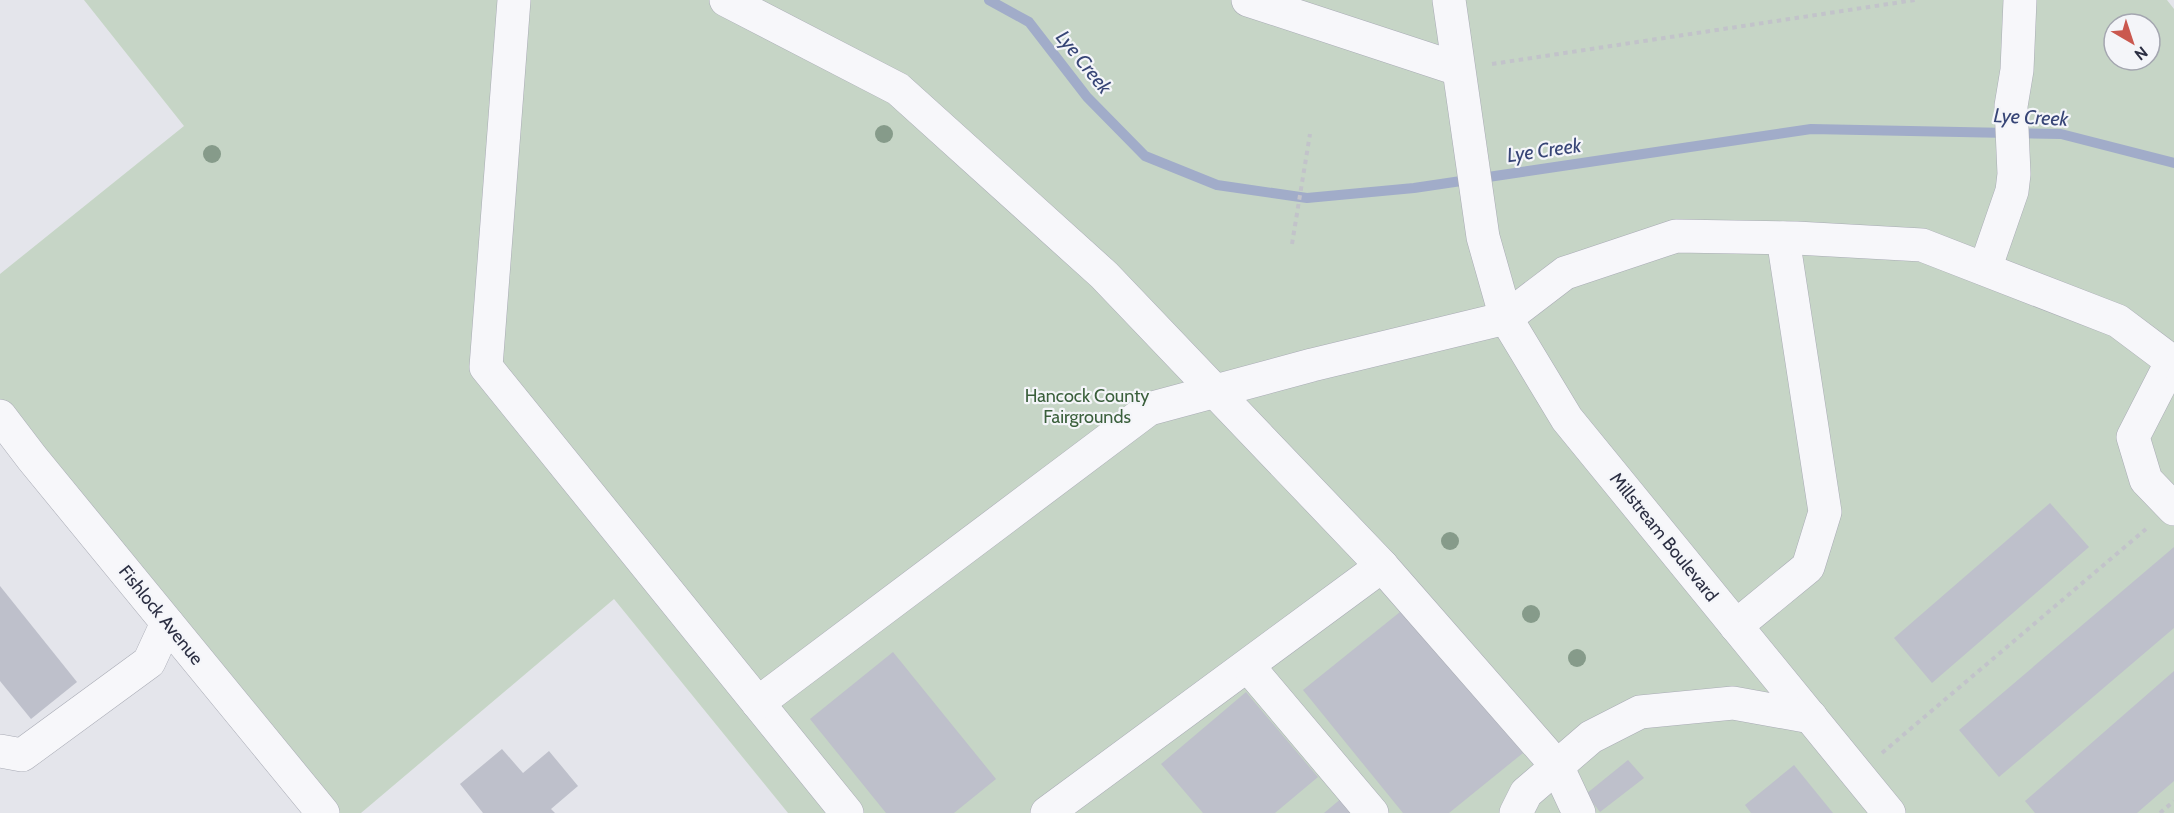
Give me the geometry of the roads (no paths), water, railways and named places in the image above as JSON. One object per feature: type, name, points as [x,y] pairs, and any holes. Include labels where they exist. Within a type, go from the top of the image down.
[{"type":"street","points":[[513,0],[486,367],[847,813]]},
{"type":"street","points":[[726,0],[898,89],[1104,275],[1382,566],[1557,766],[1579,813]]},
{"type":"street","points":[[1248,0],[1458,69]]},
{"type":"street","name":"Millstream Boulevard","points":[[1449,0],[1483,237],[1506,318],[1568,418],[1889,813]]},
{"type":"street","points":[[1985,269],[2012,191],[2014,174],[2011,106],[2017,70],[2020,0]]},
{"type":"street","points":[[758,703],[1149,409],[1312,365],[1506,318],[1565,273],[1676,236],[1783,238],[1922,245],[2118,321],[2173,362],[2133,438],[2146,480],[2173,508]]},
{"type":"street","points":[[1736,626],[1809,567],[1825,512],[1783,238]]},
{"type":"street","name":"Fishlock Avenue","points":[[0,416],[323,813]]},
{"type":"street","points":[[1047,813],[1382,566]]},
{"type":"street","points":[[0,751],[22,755],[149,662],[167,623]]},
{"type":"street","points":[[1248,666],[1372,813]]},
{"type":"street","points":[[1516,813],[1526,793],[1591,737],[1640,712],[1733,702],[1811,717]]},
{"type":"waterway","name":"Lye Creek","points":[[989,0],[1029,22],[1087,97],[1145,156],[1217,185],[1307,198],[1414,188],[1811,129],[2061,134],[2174,163]]},
{"type":"park label","name":"Hancock County Fairgrounds","points":[[1087,406]]}]
